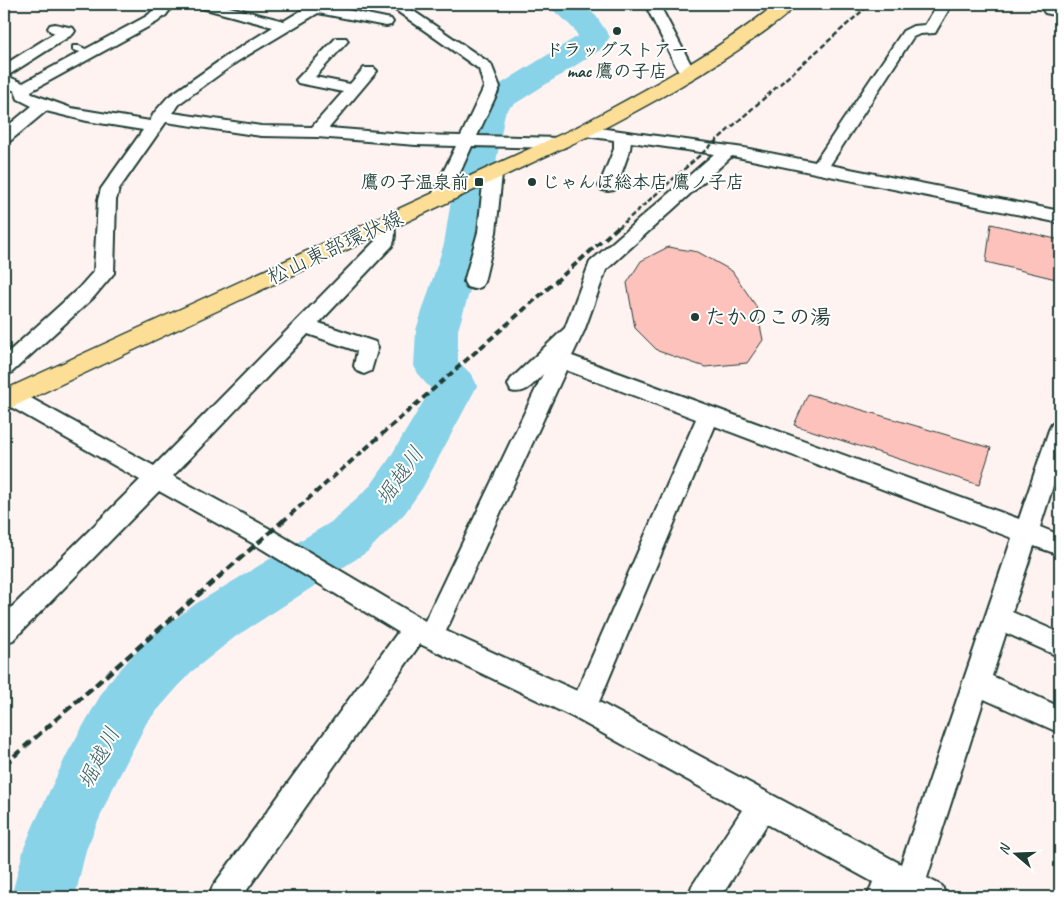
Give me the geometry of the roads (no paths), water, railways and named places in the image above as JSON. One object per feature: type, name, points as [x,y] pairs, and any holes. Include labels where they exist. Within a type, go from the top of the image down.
[{"type":"main road","name":"松山東部環状線","points":[[7,399],[584,131],[644,100],[688,74],[787,4]]},
{"type":"street","points":[[23,89],[82,50],[152,19],[167,4]]},
{"type":"street","points":[[203,4],[285,26]]},
{"type":"street","points":[[394,4],[486,67],[492,88],[446,195]]},
{"type":"street","points":[[652,4],[688,74]]},
{"type":"street","points":[[820,167],[908,34],[918,30],[930,30],[945,4]]},
{"type":"street","points":[[4,368],[86,293],[104,273],[107,200],[110,189],[157,121],[174,100],[233,58],[318,6],[386,22]]},
{"type":"street","points":[[4,72],[68,32],[55,28]]},
{"type":"street","points":[[342,41],[304,80],[352,89]]},
{"type":"street","points":[[317,132],[369,71]]},
{"type":"street","points":[[4,80],[23,89]]},
{"type":"street","points":[[23,89],[24,96],[44,105],[92,116],[261,131],[317,132],[416,140],[559,143]]},
{"type":"street","points":[[4,136],[44,105]]},
{"type":"street","points":[[584,131],[728,151],[820,167],[1060,217]]},
{"type":"street","points":[[608,186],[622,149],[623,137]]},
{"type":"street","points":[[224,897],[422,633],[574,331],[597,267],[728,151]]},
{"type":"street","points":[[474,282],[487,232],[490,175]]},
{"type":"street","points":[[4,632],[157,478],[385,242],[385,224]]},
{"type":"street","points":[[304,325],[368,347],[364,366]]},
{"type":"street","points":[[519,385],[574,331]]},
{"type":"street","points":[[560,360],[1060,545]]},
{"type":"street","points":[[7,399],[157,478],[305,562],[422,633],[583,708],[762,806],[903,889],[976,683],[1060,430]]},
{"type":"street","points":[[583,708],[709,415]]},
{"type":"street","points":[[998,618],[1060,645]]},
{"type":"street","points":[[976,683],[1060,720]]},
{"type":"street","points":[[704,897],[762,806]]},
{"type":"waterway","name":"堀越川","points":[[43,897],[55,848],[88,775],[127,703],[170,655],[216,620],[349,537],[388,499],[406,473],[455,386],[436,366],[437,330],[464,244],[469,206],[488,112],[498,100],[589,43],[594,37],[585,22],[563,4]]},
{"type":"railway","points":[[618,228],[870,4]]},
{"type":"railway","points":[[282,522],[619,226]]},
{"type":"railway","points":[[4,765],[284,520]]},
{"type":"place","name":"ドラッグストアー mac 鷹の子店","points":[[617,31]]},
{"type":"place","name":"鷹の子温泉前","points":[[479,182]]},
{"type":"place","name":"じゃんぼ総本店 鷹ノ子店","points":[[532,182]]},
{"type":"place","name":"たかのこの湯","points":[[695,317]]}]
